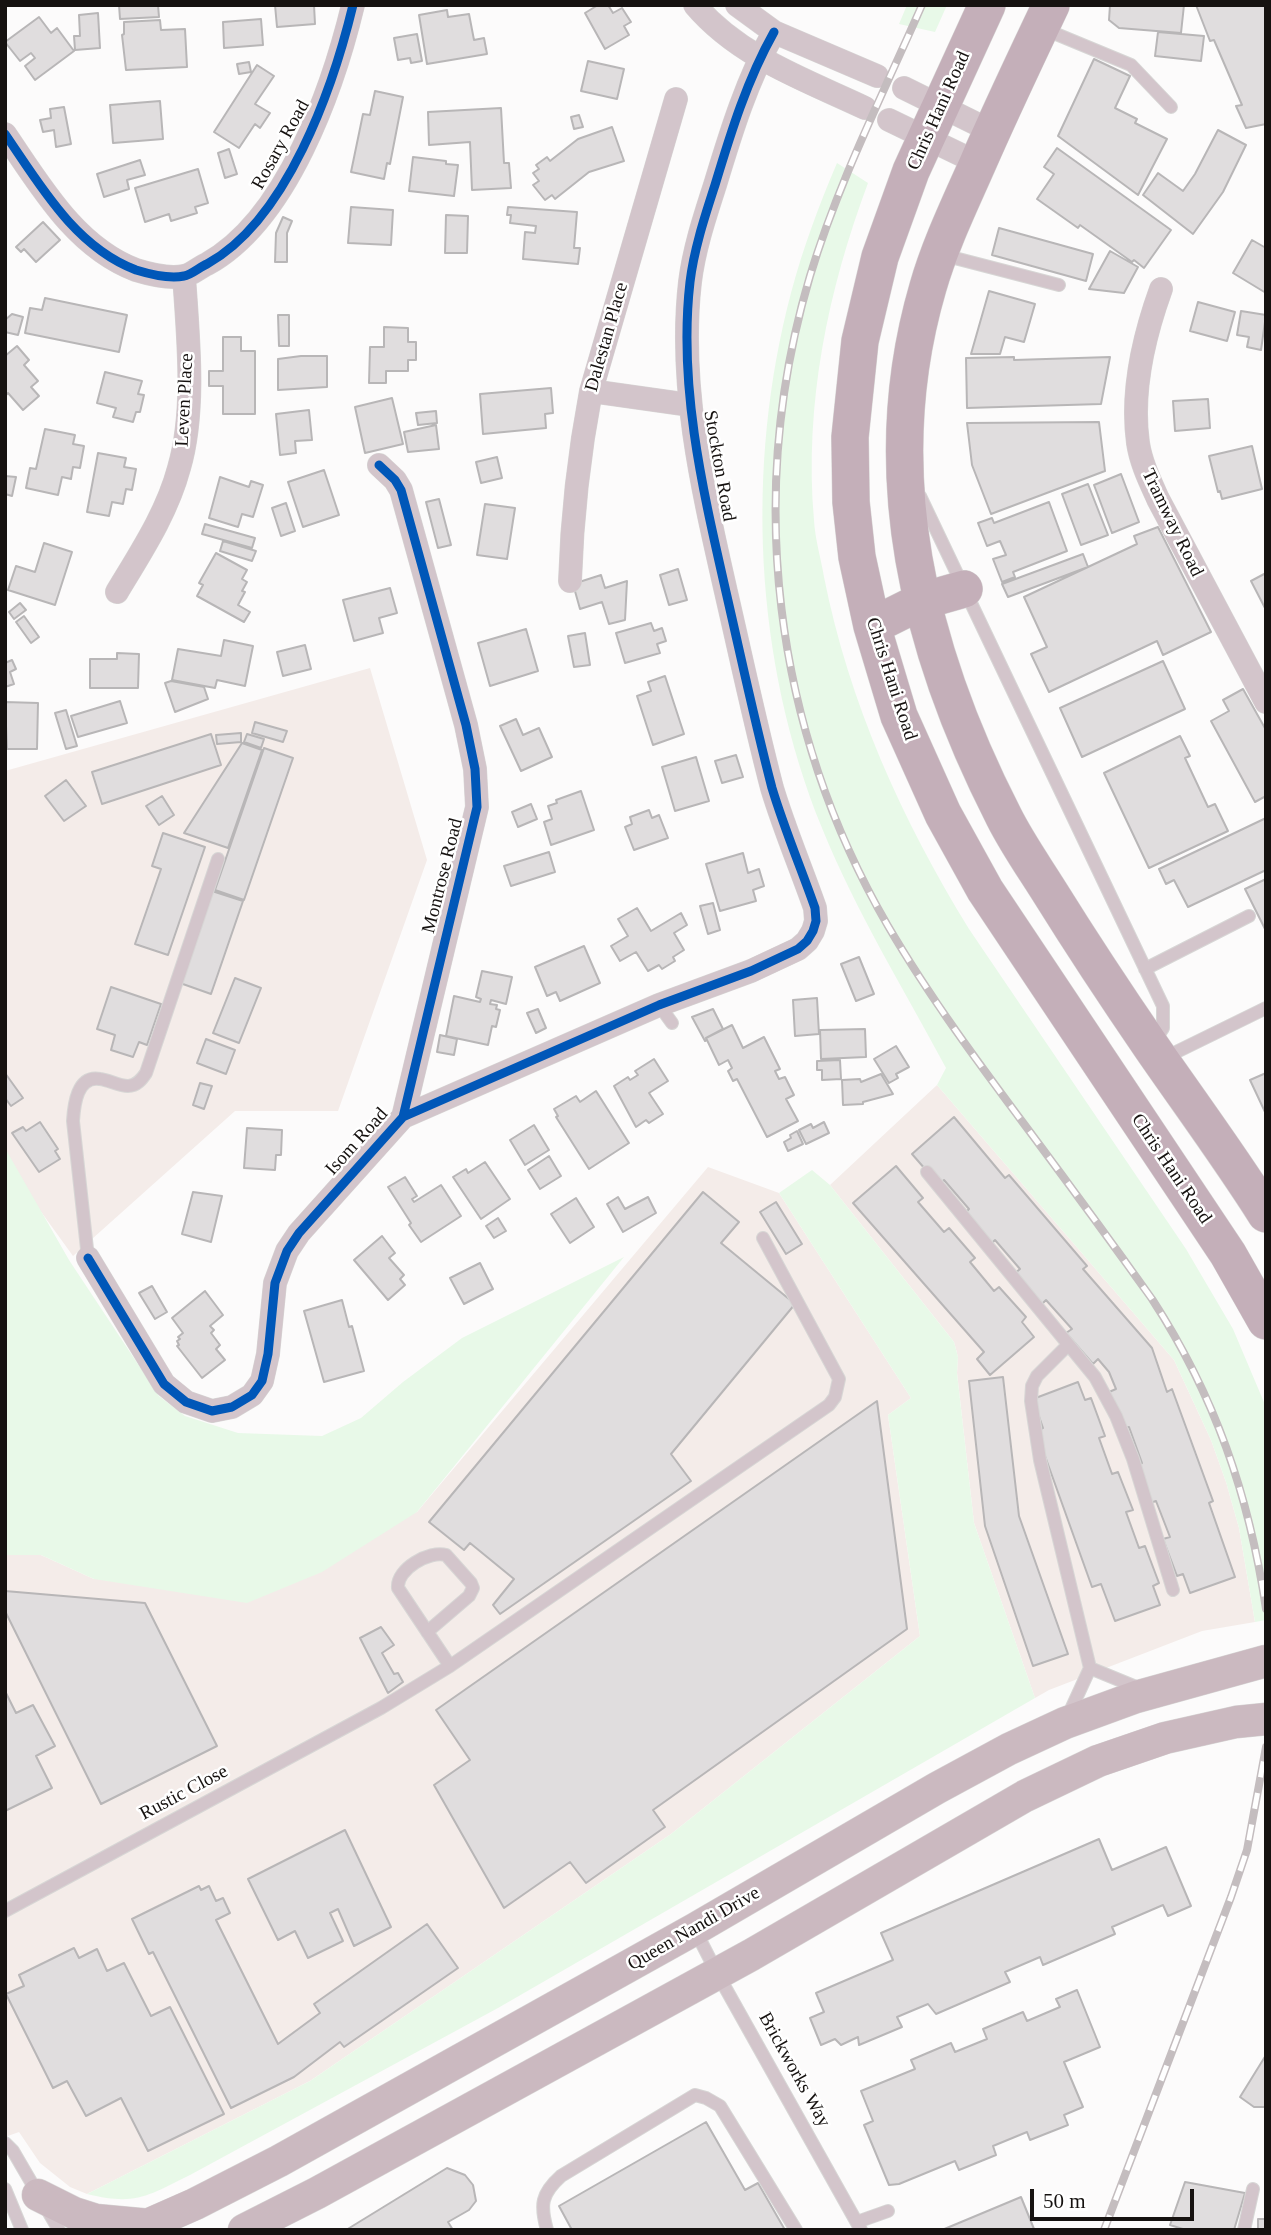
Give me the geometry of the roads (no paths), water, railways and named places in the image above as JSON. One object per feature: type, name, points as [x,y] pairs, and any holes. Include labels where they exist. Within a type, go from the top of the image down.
[{"type":"main road","name":"Chris Hani Road","points":[[987,5],[934,122],[880,257],[860,341],[850,437],[850,502],[857,557],[872,626],[899,716],[943,814],[985,890],[1228,1254],[1266,1321]]},
{"type":"main road","points":[[1046,17],[984,147],[928,286],[916,334],[905,401],[903,457],[911,547],[936,657],[967,739],[1006,820],[1063,914],[1266,1214]]},
{"type":"main road","points":[[872,626],[922,601],[964,589]]},
{"type":"main road","points":[[1083,1036],[1110,1051],[1130,1054],[1156,1053]]},
{"type":"main road","name":"Queen Nandi Drive","points":[[143,2227],[279,2161],[695,1929],[1009,1749],[1065,1723],[1153,1693],[1266,1661]]},
{"type":"main road","points":[[244,2230],[317,2193],[717,1973],[1025,1796],[1098,1761],[1165,1738],[1236,1722],[1266,1719]]},
{"type":"main road","points":[[38,2195],[74,2213],[96,2220],[143,2227]]},
{"type":"street","name":"Rosary Road","points":[[184,276],[220,257],[252,227],[288,176],[325,101],[340,60],[353,5]]},
{"type":"street","points":[[695,5],[706,18],[759,59],[865,108]]},
{"type":"street","points":[[737,5],[774,32],[877,76]]},
{"type":"street","name":"Stockton Road","points":[[774,32],[741,102],[697,247],[690,281],[691,405],[702,482],[743,675],[773,791],[815,908]]},
{"type":"street","points":[[904,88],[934,122],[984,147]]},
{"type":"street","name":"Dalestan Place","points":[[570,581],[572,522],[591,391],[676,99]]},
{"type":"street","points":[[889,120],[934,122],[984,147]]},
{"type":"street","points":[[5,134],[48,196],[79,233],[102,250],[138,270],[158,275],[184,276]]},
{"type":"street","name":"Leven Place","points":[[117,592],[155,529],[179,469],[186,439],[189,358],[184,276]]},
{"type":"street","name":"Tramway Road","points":[[1161,289],[1151,316],[1137,392],[1138,443],[1143,464],[1158,499],[1266,702]]},
{"type":"street","points":[[591,391],[691,405]]},
{"type":"street","name":"Montrose Road","points":[[379,465],[395,480],[401,491],[466,725],[475,769],[477,807],[402,1117]]},
{"type":"street","name":"Isom Road","points":[[88,1258],[164,1384],[186,1402],[212,1411],[232,1407],[252,1395],[262,1381],[268,1354],[275,1283],[286,1251],[402,1117],[666,1014],[798,949],[813,931],[815,908]]},
{"type":"lane","points":[[1046,17],[1131,65],[1171,107]]},
{"type":"lane","points":[[940,254],[1059,285]]},
{"type":"lane","points":[[903,457],[1163,1006],[1163,1028],[1156,1053]]},
{"type":"lane","points":[[88,1258],[73,1121],[74,1104],[79,1090],[91,1080],[97,1078],[128,1086],[141,1080],[146,1073],[218,859]]},
{"type":"lane","points":[[1145,969],[1249,916]]},
{"type":"lane","points":[[1156,1053],[1266,1008]]},
{"type":"lane","points":[[927,1172],[1095,1377],[1116,1416],[1133,1459],[1173,1590]]},
{"type":"lane","name":"Rustic Close","points":[[5,1911],[381,1708],[450,1666],[829,1405],[839,1379],[762,1238]]},
{"type":"lane","points":[[1065,1723],[1090,1668],[1040,1460],[1031,1401],[1032,1386],[1037,1376],[1068,1345]]},
{"type":"lane","points":[[427,1632],[469,1596],[473,1588],[442,1553],[430,1555],[402,1573],[398,1588],[427,1632],[450,1666]]},
{"type":"lane","points":[[1090,1668],[1153,1693]]},
{"type":"lane","name":"Brickworks Way","points":[[695,1929],[859,2226]]},
{"type":"lane","points":[[547,2230],[542,2211],[550,2186],[561,2176],[695,2095],[720,2106],[796,2230]]},
{"type":"lane","points":[[5,2143],[13,2151],[59,2230]]},
{"type":"lane","points":[[5,2189],[22,2230]]},
{"type":"lane","points":[[1244,2230],[1253,2189]]},
{"type":"lane","points":[[859,2226],[888,2211]]},
{"type":"railway","points":[[922,5],[862,139],[821,241],[790,359],[779,442],[776,526],[782,609],[796,691],[818,772],[849,850],[888,926],[956,1031],[1152,1299],[1194,1372],[1239,1486],[1250,1526],[1266,1609]]},
{"type":"railway","points":[[1104,2230],[1247,1850],[1266,1747]]}]
